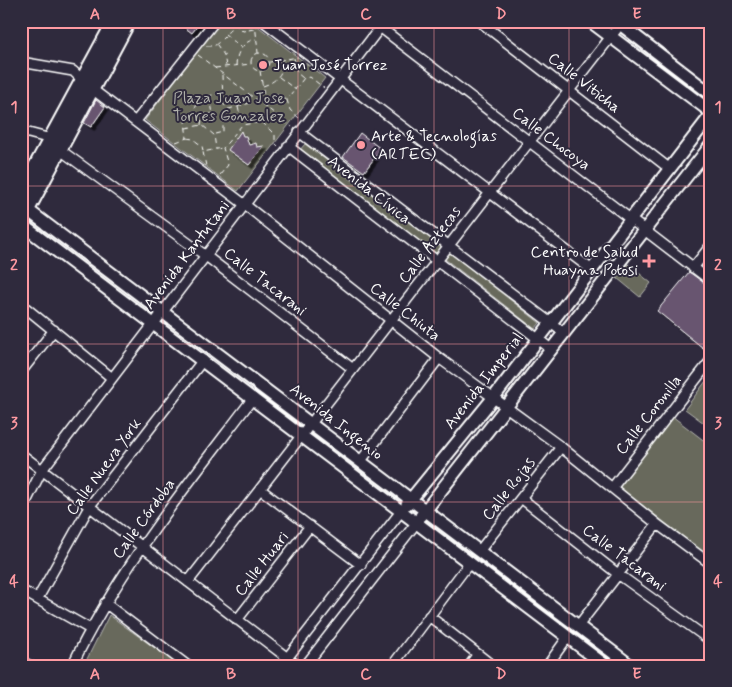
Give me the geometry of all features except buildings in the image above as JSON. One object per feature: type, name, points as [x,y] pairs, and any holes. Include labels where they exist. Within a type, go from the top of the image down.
[{"type":"main road","points":[[88,85],[115,21]]},
{"type":"main road","points":[[23,215],[55,144],[88,85],[128,21]]},
{"type":"main road","points":[[21,194],[55,144]]},
{"type":"street","points":[[136,121],[215,21]]},
{"type":"street","points":[[263,21],[489,194],[592,270]]},
{"type":"street","name":"Calle Chocoya","points":[[372,21],[382,24],[530,142],[632,218],[692,268],[711,281]]},
{"type":"street","name":"Calle Viticha","points":[[478,21],[670,169]]},
{"type":"street","points":[[590,21],[711,114]]},
{"type":"street","points":[[620,22],[711,94]]},
{"type":"street","name":"Calle Aztecas","points":[[188,582],[611,38],[620,22]]},
{"type":"street","name":"Avenida Kantutani","points":[[21,512],[42,470],[382,24]]},
{"type":"street","name":"Calle Chiuta","points":[[21,62],[73,71],[88,85],[244,204],[439,358],[561,447],[657,524],[709,560]]},
{"type":"street","name":"Avenida Imperial","points":[[281,666],[361,565],[410,499],[494,397],[711,114]]},
{"type":"street","points":[[21,132],[55,144]]},
{"type":"street","name":"Avenida Cívica","points":[[299,132],[564,333]]},
{"type":"street","name":"Calle Tacarani","points":[[55,144],[206,256],[353,369]]},
{"type":"street","name":"Avenida Imperial","points":[[305,666],[711,145]]},
{"type":"street","name":"Avenida Cívica","points":[[286,148],[438,261],[551,349]]},
{"type":"street","name":"Avenida Ingenio","points":[[23,215],[164,311],[360,462],[480,550],[631,666]]},
{"type":"street","name":"Avenida Ingenio","points":[[23,215],[154,324],[606,666]]},
{"type":"street","points":[[692,268],[711,244]]},
{"type":"street","points":[[21,304],[112,378]]},
{"type":"street","points":[[21,372],[54,330]]},
{"type":"street","points":[[360,462],[439,358]]},
{"type":"street","name":"Calle Nueva York","points":[[38,598],[89,507],[203,360]]},
{"type":"street","name":"Calle Coronilla","points":[[612,488],[711,360]]},
{"type":"street","name":"Calle Córdoba","points":[[72,666],[90,629],[140,547],[253,398]]},
{"type":"street","name":"Calle Rojas","points":[[480,550],[561,447]]},
{"type":"street","points":[[21,454],[140,547],[298,666]]},
{"type":"street","points":[[260,489],[361,565]]},
{"type":"street","name":"Calle Tacarani","points":[[521,498],[618,574],[711,641]]},
{"type":"street","points":[[578,626],[657,524]]},
{"type":"street","name":"Calle Huari","points":[[237,620],[310,526]]},
{"type":"street","points":[[392,666],[470,562]]},
{"type":"street","points":[[21,590],[90,629]]},
{"type":"street","points":[[105,603],[188,666]]},
{"type":"street","points":[[429,616],[493,666]]},
{"type":"street","points":[[546,666],[567,638]]},
{"type":"street","points":[[469,666],[478,654]]},
{"type":"street","points":[[21,661],[31,666]]},
{"type":"path","points":[[256,21],[258,53]]},
{"type":"path","points":[[200,41],[208,47],[217,44],[233,22],[239,29],[255,29]]},
{"type":"path","points":[[224,34],[241,47]]},
{"type":"path","points":[[236,66],[237,56],[241,47],[256,39]]},
{"type":"path","points":[[217,44],[224,55],[226,67]]},
{"type":"path","points":[[192,50],[299,132]]},
{"type":"path","points":[[269,62],[298,57],[303,52]]},
{"type":"path","points":[[258,53],[266,55],[269,62],[266,68],[260,70]]},
{"type":"path","points":[[252,64],[252,59],[258,53]]},
{"type":"path","points":[[294,58],[297,73],[304,78],[310,77],[330,92]]},
{"type":"path","points":[[263,86],[279,77],[284,60]]},
{"type":"path","points":[[215,68],[252,64],[260,70],[266,108]]},
{"type":"path","points":[[222,73],[223,104],[229,109],[258,101]]},
{"type":"path","points":[[279,77],[296,90]]},
{"type":"path","points":[[287,100],[304,78]]},
{"type":"path","points":[[187,138],[185,122],[202,98],[223,92]]},
{"type":"path","points":[[265,98],[277,95],[287,100],[290,110],[306,123]]},
{"type":"path","points":[[210,96],[213,114]]},
{"type":"path","points":[[238,107],[242,125]]},
{"type":"path","points":[[202,125],[202,116],[208,113],[223,121]]},
{"type":"path","points":[[223,121],[240,116]]},
{"type":"path","points":[[214,134],[223,132],[223,121]]},
{"type":"path","points":[[204,152],[223,148],[242,125],[262,122],[275,135],[275,144],[286,148]]},
{"type":"path","points":[[186,128],[202,125],[214,134],[216,149]]},
{"type":"path","points":[[170,147],[174,143],[187,138],[193,139],[202,146],[206,167],[202,172]]},
{"type":"path","points":[[215,182],[228,166],[223,148]]},
{"type":"green space","name":"Plaza Juan Jose Torres Gonzalez","points":[[220,21],[251,21],[325,78],[238,191],[145,120]]},
{"type":"green space","points":[[305,144],[442,247],[436,254],[299,151]]},
{"type":"green space","points":[[450,253],[540,323],[535,329],[445,259]]},
{"type":"green space","points":[[628,264],[651,283],[640,297],[617,278]]},
{"type":"green space","points":[[706,381],[711,385],[711,413],[704,423],[685,409]]},
{"type":"green space","points":[[672,416],[711,446],[711,547],[705,554],[619,487]]},
{"type":"green space","points":[[109,615],[177,664],[176,666],[91,666],[85,663]]},
{"type":"place","name":"Juan José Torrez","points":[[263,65]]},
{"type":"place","name":"Arte & Tecnologías (ARTEC)","points":[[361,145]]},
{"type":"place","name":"Centro de Salud Huayna Potosi","points":[[649,261]]}]
